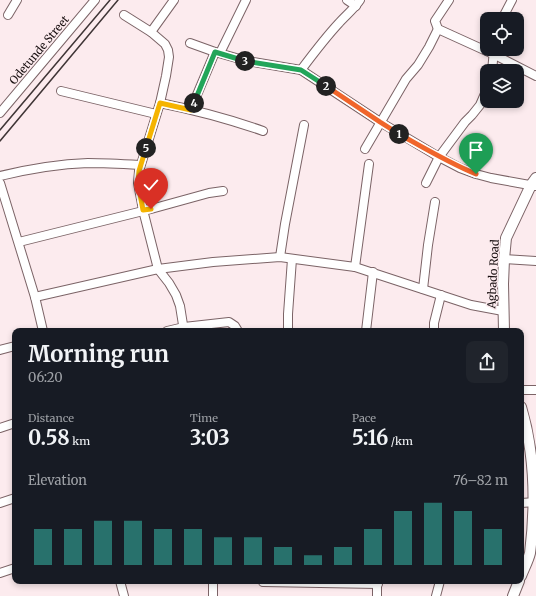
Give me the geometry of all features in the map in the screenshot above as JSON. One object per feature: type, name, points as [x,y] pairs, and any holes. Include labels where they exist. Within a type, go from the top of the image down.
[{"type":"main road","name":"Agbado Road","points":[[504,328],[504,259],[506,238],[534,183]]},
{"type":"main road","points":[[524,417],[536,484],[535,520],[529,555],[524,568]]},
{"type":"main road","points":[[513,596],[518,584]]},
{"type":"street","points":[[8,15],[17,0]]},
{"type":"street","name":"Odetunde Street","points":[[0,113],[95,0]]},
{"type":"street","points":[[151,32],[174,0]]},
{"type":"street","points":[[191,110],[217,53],[246,0]]},
{"type":"street","points":[[301,70],[322,42],[358,3],[347,0]]},
{"type":"street","points":[[449,0],[435,21],[438,29],[480,46]]},
{"type":"street","points":[[506,12],[512,0]]},
{"type":"street","points":[[124,15],[151,32],[165,44],[168,50],[169,57],[160,103],[140,165],[138,183],[143,210],[158,268],[176,295],[180,306],[184,328]]},
{"type":"street","points":[[365,149],[406,79],[418,65],[429,47],[438,29]]},
{"type":"street","points":[[190,42],[217,53],[247,61],[301,70],[380,122],[460,168],[491,178],[534,183]]},
{"type":"street","points":[[501,56],[536,76]]},
{"type":"street","points":[[61,91],[156,114]]},
{"type":"street","points":[[160,103],[191,110],[263,131]]},
{"type":"street","points":[[426,183],[439,157],[465,122],[480,105]]},
{"type":"street","points":[[280,257],[304,125]]},
{"type":"street","points":[[0,176],[28,170],[89,163],[140,165]]},
{"type":"street","points":[[355,267],[369,164]]},
{"type":"street","points":[[0,183],[19,242],[42,328]]},
{"type":"street","points":[[19,242],[209,193],[223,191]]},
{"type":"street","points":[[423,289],[435,202]]},
{"type":"street","points":[[35,297],[158,268],[280,257],[355,267],[471,305],[503,311]]},
{"type":"street","points":[[288,328],[292,259]]},
{"type":"street","points":[[504,259],[536,261]]},
{"type":"street","points":[[366,328],[373,272]]},
{"type":"street","points":[[434,328],[441,295]]},
{"type":"street","points":[[190,328],[229,322],[236,328]]},
{"type":"street","points":[[0,350],[12,347]]},
{"type":"street","points":[[524,390],[536,390]]},
{"type":"street","points":[[0,428],[12,424]]},
{"type":"street","points":[[0,503],[12,499]]},
{"type":"street","points":[[524,503],[536,502]]},
{"type":"street","points":[[0,573],[12,569]]},
{"type":"street","points":[[121,584],[124,596]]},
{"type":"street","points":[[212,584],[213,596]]},
{"type":"street","points":[[377,584],[377,596]]},
{"type":"street","points":[[436,596],[439,584]]},
{"type":"railway","points":[[0,130],[110,0]]},
{"type":"railway","points":[[0,141],[118,0]]},
{"type":"route","points":[[151,209],[143,210],[138,183],[139,171],[160,103],[191,110],[215,52],[247,61],[301,70],[409,140],[460,168],[476,174]]}]
